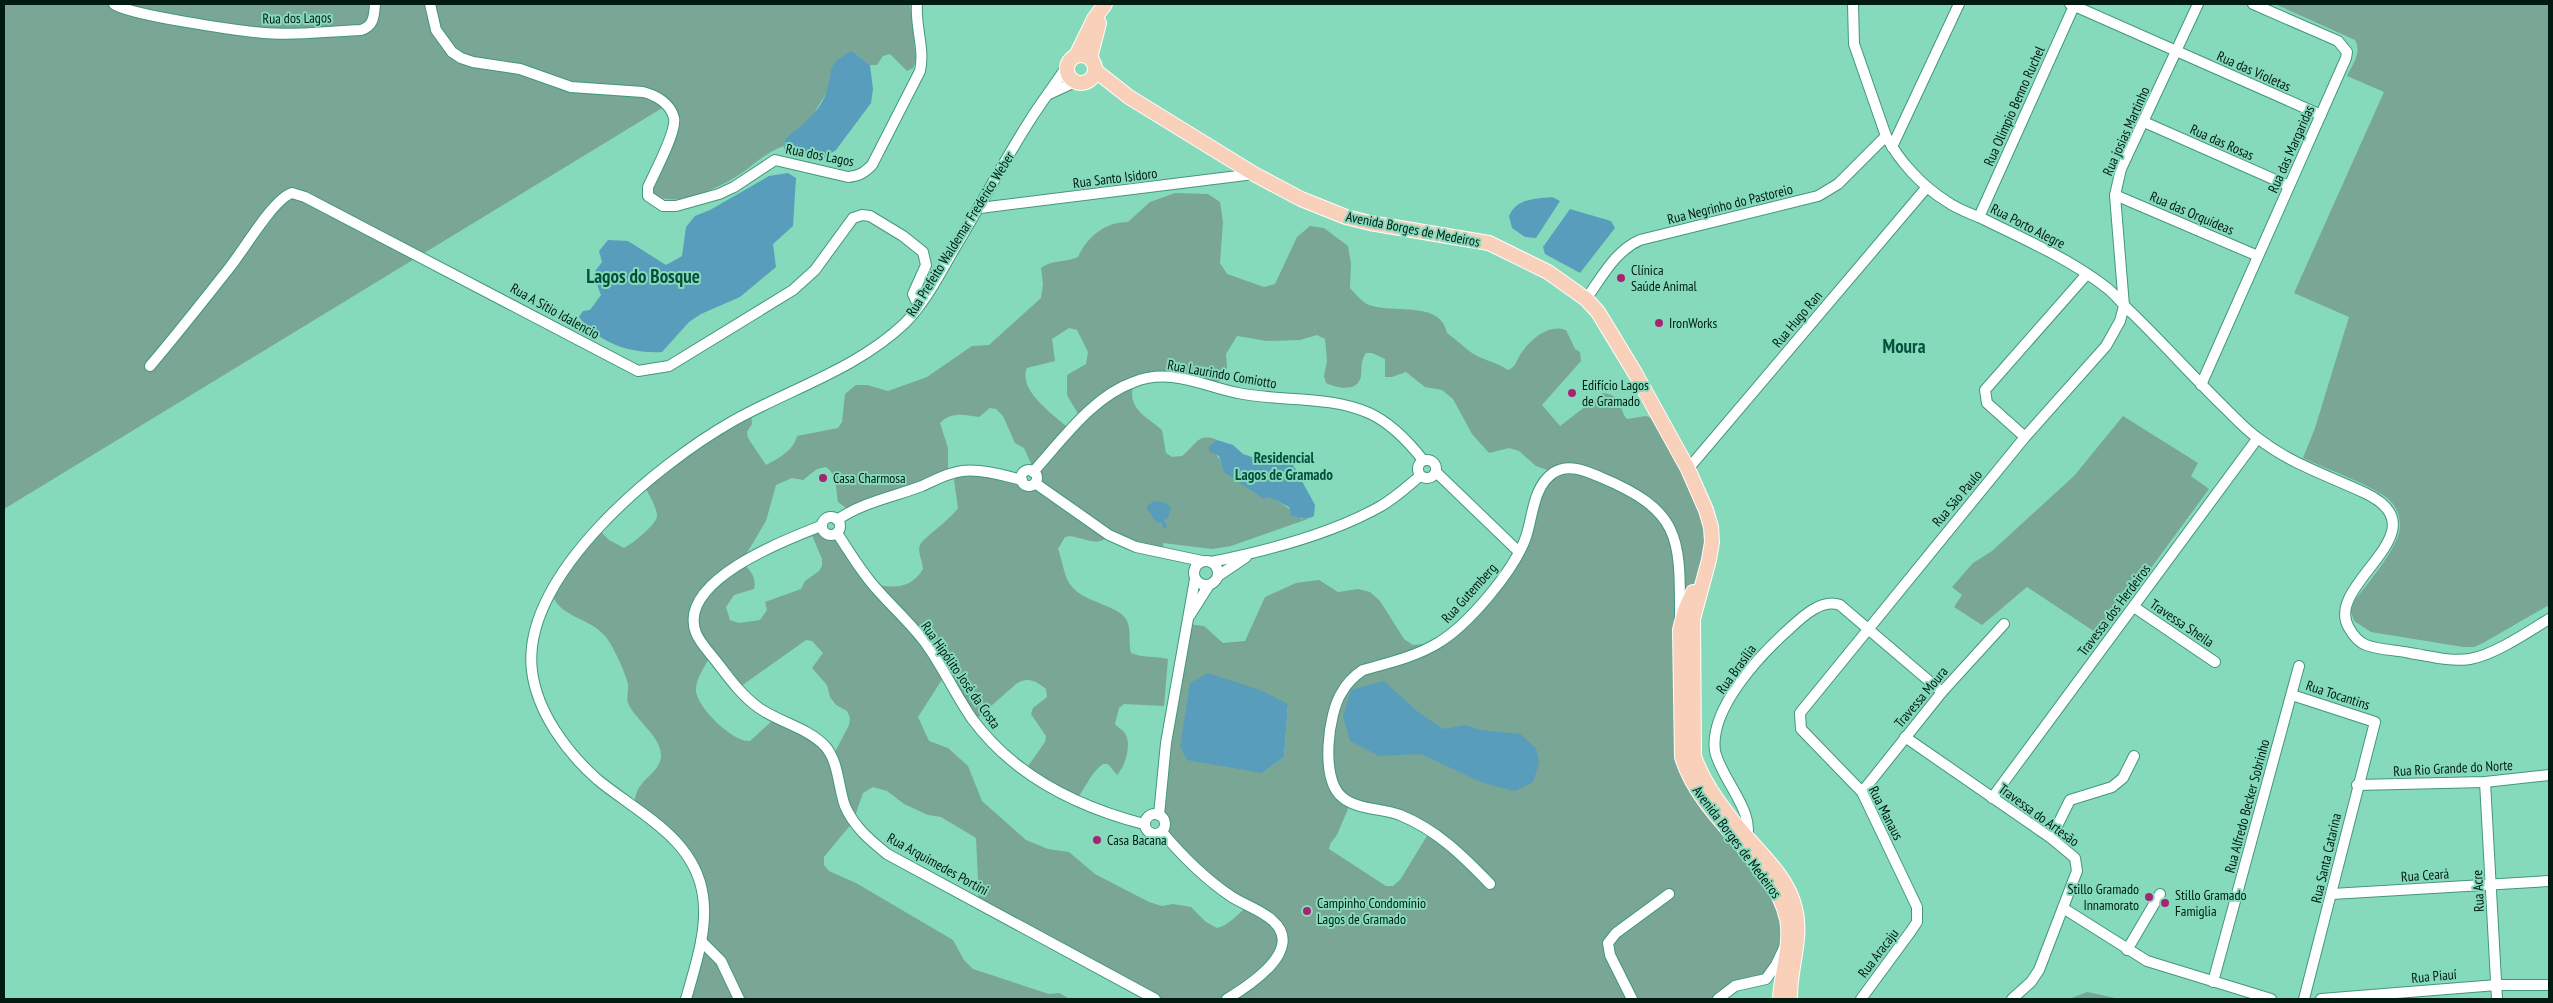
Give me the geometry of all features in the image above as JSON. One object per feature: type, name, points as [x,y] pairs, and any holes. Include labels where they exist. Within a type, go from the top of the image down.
[{"type":"main road","name":"Rua Prefeito Waldemar Frederico Weber","points":[[1082,69],[1094,19],[1102,4]]},
{"type":"main road","name":"Rua Prefeito Waldemar Frederico Weber","points":[[1082,69],[1102,4]]},
{"type":"main road","name":"Avenida Borges de Medeiros","points":[[1082,69],[1254,174],[1301,199],[1346,217],[1469,238],[1498,246],[1548,272],[1586,299],[1608,326],[1688,470],[1706,510],[1711,527],[1712,542],[1706,573],[1694,612],[1686,630],[1682,758],[1687,774],[1699,795],[1744,833],[1778,894],[1787,921],[1787,940],[1780,999]]},
{"type":"main road","name":"Avenida Borges de Medeiros","points":[[1682,606],[1706,573]]},
{"type":"main road","points":[[1682,606],[1686,630]]},
{"type":"main road","name":"Avenida Borges de Medeiros","points":[[1686,630],[1694,756],[1698,769],[1744,833],[1776,871],[1789,892],[1795,908],[1798,926],[1790,999]]},
{"type":"street","name":"Rua dos Lagos","points":[[114,4],[118,8],[152,15],[265,33],[361,30],[368,28],[372,23],[375,4]]},
{"type":"street","name":"Rua dos Lagos","points":[[430,4],[436,30],[452,52],[461,58],[473,62],[520,68],[571,87],[643,92],[661,100],[671,111],[674,126],[648,187],[648,196],[662,206],[676,206],[719,194],[734,187],[775,160],[848,177],[865,173],[872,165],[920,71],[923,60],[916,14],[917,4]]},
{"type":"street","name":"Rua Porto Alegre","points":[[1853,4],[1854,44],[1886,136],[1892,147],[1927,187],[1945,201],[2087,274],[2110,290],[2201,385],[2257,439]]},
{"type":"street","points":[[1892,147],[1959,4]]},
{"type":"street","name":"Rua josias Martinho","points":[[2124,306],[2115,195],[2121,169],[2198,4]]},
{"type":"street","name":"Rua das Margaridas","points":[[2201,385],[2343,68],[2347,52],[2338,42],[2253,4]]},
{"type":"street","name":"Rua das Violetas","points":[[2072,5],[2321,115]]},
{"type":"street","name":"Rua Olimpio Benno Ruchel","points":[[1979,217],[2072,5]]},
{"type":"street","name":"Rua Prefeito Waldemar Frederico Weber","points":[[686,999],[701,941],[704,897],[693,864],[683,849],[654,821],[598,780],[579,762],[545,713],[532,673],[532,637],[550,592],[570,559],[594,531],[672,461],[701,440],[737,419],[811,384],[866,352],[907,321],[980,208],[1032,117],[1048,95],[1082,69]]},
{"type":"street","name":"Rua Prefeito Waldemar Frederico Weber","points":[[1048,95],[1082,69]]},
{"type":"street","name":"Rua das Rosas","points":[[2144,122],[2290,186]]},
{"type":"street","name":"Rua Negrinho do Pastoreio","points":[[1586,299],[1615,258],[1627,246],[1640,240],[1818,196],[1838,184],[1886,136]]},
{"type":"street","name":"Rua Santo Isidoro","points":[[980,208],[1254,174]]},
{"type":"street","name":"Rua Hugo Ran","points":[[1688,470],[1927,187]]},
{"type":"street","name":"Rua A Sítio Idalencio","points":[[150,366],[232,264],[261,224],[283,198],[292,193],[305,197],[638,371],[669,366],[793,290],[815,270],[853,218],[862,215],[878,220],[923,252],[926,265],[913,294],[918,306]]},
{"type":"street","name":"Rua das Orquídeas","points":[[2115,195],[2258,256]]},
{"type":"street","points":[[2025,438],[1987,403],[1985,390],[2087,274]]},
{"type":"street","name":"Rua São Paulo","points":[[1805,705],[2025,438],[2106,346],[2120,321],[2124,306]]},
{"type":"street","name":"Rua Laurindo Comiotto","points":[[1033,472],[1081,420],[1102,401],[1119,388],[1135,381],[1155,377],[1188,380],[1246,395],[1315,401],[1352,407],[1384,421],[1423,460]]},
{"type":"street","points":[[2257,439],[2296,463],[2381,502],[2390,512],[2393,524],[2391,534],[2369,570],[2349,596],[2343,611],[2346,624],[2354,636],[2366,645],[2452,660],[2469,659],[2494,649],[2549,619]]},
{"type":"street","name":"Travessa dos Herdeiros","points":[[1992,798],[2257,439]]},
{"type":"street","points":[[1420,476],[1417,469],[1423,460],[1433,462],[1436,472],[1519,552]]},
{"type":"street","name":"Rua Gutemberg","points":[[1490,884],[1456,849],[1420,824],[1397,814],[1351,803],[1343,798],[1333,784],[1328,758],[1336,706],[1340,693],[1363,670],[1423,651],[1452,634],[1491,592],[1519,552],[1541,485],[1554,472],[1565,468],[1587,471],[1623,486],[1641,497],[1661,514],[1677,548],[1680,562],[1682,606]]},
{"type":"street","points":[[838,520],[840,527],[837,533],[827,535],[821,526],[827,518],[838,520],[866,504],[921,486],[948,474],[962,471],[989,472],[1022,480],[1026,485],[1035,484],[1109,535],[1136,547],[1165,555],[1207,562],[1252,554],[1358,518],[1382,506],[1420,476],[1431,478],[1436,472]]},
{"type":"street","points":[[1022,480],[1026,471],[1033,472],[1037,477],[1035,484]]},
{"type":"street","name":"Rua Arquimedes Portini","points":[[821,526],[779,542],[740,563],[708,588],[696,611],[694,620],[696,632],[737,689],[760,709],[814,738],[830,753],[845,805],[853,822],[887,854],[1155,999]]},
{"type":"street","name":"Rua Hipólito José da Costa","points":[[837,533],[872,584],[926,644],[961,703],[989,739],[1024,772],[1049,787],[1076,800],[1144,824]]},
{"type":"street","points":[[1187,620],[1209,585],[1218,576],[1252,554]]},
{"type":"street","points":[[1165,555],[1194,575],[1201,585],[1209,585]]},
{"type":"street","points":[[1162,832],[1165,825],[1159,815],[1166,743],[1194,575],[1207,562]]},
{"type":"street","points":[[1207,562],[1217,568],[1218,576]]},
{"type":"street","name":"Rua Brasília","points":[[1744,833],[1715,750],[1718,727],[1729,699],[1769,647],[1796,622],[1824,603],[1833,602],[1840,605],[1942,692]]},
{"type":"street","name":"Travessa Sheila","points":[[2134,607],[2215,662]]},
{"type":"street","name":"Travessa Moura","points":[[1862,792],[1942,692],[2004,624]]},
{"type":"street","name":"Rua Alfredo Becker Sobrinho","points":[[2213,982],[2299,666]]},
{"type":"street","name":"Rua Tocantins","points":[[2292,695],[2375,722]]},
{"type":"street","name":"Rua Manaus","points":[[1805,705],[1800,713],[1801,729],[1862,792],[1917,907],[1917,922]]},
{"type":"street","name":"Rua Santa Catarina","points":[[2304,999],[2332,894],[2357,785],[2375,722]]},
{"type":"street","name":"Travessa do Artesão","points":[[1905,737],[2051,838],[2071,853],[2077,863],[2077,871],[2040,970],[2031,982],[2012,999]]},
{"type":"street","points":[[2051,838],[2070,800],[2112,787],[2123,778],[2134,756]]},
{"type":"street","name":"Rua Rio Grande do Norte","points":[[2357,785],[2485,782],[2549,775]]},
{"type":"street","name":"Rua Acre","points":[[2485,782],[2498,999]]},
{"type":"street","points":[[1159,815],[1148,817],[1144,824],[1151,834],[1162,832]]},
{"type":"street","points":[[1162,832],[1203,876],[1233,897],[1272,919],[1279,928],[1283,938],[1282,948],[1275,960],[1246,988],[1227,999]]},
{"type":"street","name":"Rua Ceará","points":[[2332,894],[2549,881]]},
{"type":"street","points":[[1632,999],[1610,955],[1608,943],[1616,933],[1668,894]]},
{"type":"street","points":[[2127,950],[2160,894]]},
{"type":"street","points":[[2064,908],[2147,961],[2271,999]]},
{"type":"street","name":"Rua Aracaju","points":[[1861,999],[1917,922]]},
{"type":"street","points":[[1718,999],[1735,986],[1766,979],[1776,965],[1787,940]]},
{"type":"street","points":[[701,941],[721,961],[739,999]]},
{"type":"street","name":"Rua Piauí","points":[[2321,999],[2496,984],[2549,985]]},
{"type":"green space","points":[[4,4],[910,4],[916,60],[913,68],[907,71],[890,54],[883,56],[877,65],[870,65],[852,51],[811,118],[785,139],[784,146],[771,152],[740,174],[717,187],[694,196],[672,199],[662,198],[654,194],[653,189],[679,129],[680,121],[672,102],[4,509]]},
{"type":"green space","points":[[2275,4],[2549,4],[2549,605],[2474,647],[2463,647],[2371,632],[2354,621],[2351,611],[2355,600],[2385,561],[2395,544],[2400,526],[2397,510],[2391,501],[2379,493],[2359,482],[2303,458],[2315,428],[2349,317],[2294,293],[2384,92],[2347,76],[2357,54],[2358,49],[2355,40]]},
{"type":"green space","points":[[1175,193],[1208,194],[1220,202],[1223,222],[1220,263],[1227,274],[1264,287],[1275,284],[1297,237],[1310,226],[1324,228],[1348,246],[1351,264],[1350,288],[1363,301],[1377,307],[1413,310],[1435,316],[1443,322],[1447,333],[1469,351],[1508,370],[1514,366],[1524,349],[1540,334],[1553,329],[1560,328],[1566,330],[1575,349],[1580,352],[1581,361],[1542,405],[1560,426],[1603,393],[1618,400],[1627,419],[1646,416],[1654,419],[1706,510],[1706,573],[1682,757],[1778,894],[1787,940],[1771,973],[1742,984],[1718,999],[1155,999],[979,902],[976,838],[941,817],[928,815],[904,804],[887,791],[873,787],[863,793],[853,822],[824,857],[824,865],[829,871],[856,883],[953,940],[964,960],[973,969],[1049,994],[1059,993],[1070,999],[686,999],[702,932],[703,915],[700,881],[690,860],[634,806],[639,787],[654,771],[661,759],[659,747],[652,734],[628,703],[627,679],[608,640],[591,625],[561,607],[555,601],[551,592],[601,532],[609,540],[624,548],[649,529],[656,520],[657,512],[645,486],[672,461],[751,412],[752,424],[747,432],[748,438],[766,465],[789,450],[797,436],[838,428],[842,422],[845,394],[856,385],[867,385],[888,391],[927,377],[972,346],[989,345],[1041,298],[1043,284],[1041,268],[1050,263],[1078,257],[1086,243],[1098,232],[1112,225],[1128,222],[1150,202]],"holes":[[[1069,328],[1077,330],[1088,352],[1086,364],[1067,375],[1067,395],[1081,419],[1071,430],[1047,410],[1032,394],[1025,376],[1027,368],[1055,361],[1052,339]],[[1317,335],[1325,339],[1327,361],[1324,376],[1326,383],[1346,388],[1356,385],[1361,376],[1364,356],[1366,353],[1372,353],[1385,359],[1385,377],[1392,377],[1406,372],[1425,387],[1442,390],[1453,399],[1472,434],[1489,453],[1509,448],[1519,451],[1536,466],[1553,472],[1538,491],[1509,570],[1438,643],[1413,645],[1404,639],[1380,601],[1370,592],[1358,589],[1338,592],[1319,580],[1296,583],[1265,597],[1245,641],[1223,643],[1204,626],[1187,624],[1159,815],[1165,821],[1164,829],[1203,876],[1248,906],[1230,922],[1217,928],[1206,922],[1191,907],[1173,904],[1162,906],[1149,902],[1095,874],[1069,852],[1048,849],[1026,840],[982,801],[968,766],[948,748],[929,741],[918,717],[945,675],[974,721],[1016,684],[1024,680],[1032,680],[1046,689],[1047,697],[1033,708],[1031,714],[1046,736],[1045,742],[1024,772],[1076,800],[1095,772],[1103,764],[1108,764],[1117,775],[1123,766],[1128,748],[1127,737],[1115,724],[1119,708],[1124,704],[1164,706],[1168,659],[1140,656],[1131,653],[1129,627],[1122,614],[1086,597],[1073,588],[1066,575],[1058,549],[1065,537],[1070,536],[1096,542],[1105,539],[1109,535],[1165,555],[1163,543],[1212,549],[1231,546],[1308,519],[1301,519],[1292,511],[1234,474],[1223,464],[1209,445],[1217,440],[1206,437],[1201,438],[1182,456],[1172,457],[1166,453],[1162,430],[1139,411],[1132,398],[1135,381],[1188,380],[1209,385],[1219,381],[1227,368],[1226,354],[1237,336],[1267,341],[1300,340]],[[990,408],[996,409],[1003,416],[1015,443],[1024,448],[1037,477],[1032,485],[962,471],[954,480],[958,508],[922,542],[919,551],[923,569],[912,581],[901,586],[872,584],[834,535],[827,535],[822,530],[811,533],[822,559],[822,566],[819,571],[805,581],[801,589],[765,602],[767,610],[760,620],[739,623],[730,620],[726,607],[734,595],[754,589],[755,581],[752,574],[741,563],[766,521],[776,485],[792,478],[803,480],[817,469],[826,467],[834,478],[838,502],[850,511],[948,474],[948,448],[940,423],[954,415],[979,417]],[[806,640],[812,641],[823,653],[812,668],[827,685],[830,697],[836,705],[847,711],[850,718],[849,725],[835,752],[834,762],[814,738],[772,721],[750,741],[735,736],[717,723],[702,706],[696,691],[699,677],[711,655],[737,689]],[[1288,704],[1284,757],[1262,773]],[[1351,803],[1420,824],[1430,831],[1400,880],[1393,886],[1386,886],[1329,849]]]},
{"type":"green space","points":[[2123,416],[2198,463],[2191,476],[2209,489],[2101,636],[2027,587],[1982,625],[1954,607],[1962,595],[1952,587],[1973,563],[1992,551],[2074,476]]},
{"type":"green space","points":[[2087,992],[2120,999],[2069,999]]},
{"type":"water","points":[[852,51],[870,65],[873,89],[871,103],[836,150],[819,161],[784,149],[785,139],[808,120],[822,103],[833,65]]},
{"type":"water","points":[[788,173],[796,178],[793,226],[773,244],[776,267],[740,297],[701,314],[689,322],[662,352],[639,351],[616,345],[596,334],[579,317],[583,311],[590,310],[601,295],[593,274],[602,262],[599,251],[608,240],[628,241],[666,265],[682,256],[686,227],[695,216],[710,210],[769,176]]},
{"type":"water","points":[[1552,197],[1560,201],[1536,238],[1525,237],[1512,228],[1509,216],[1517,206],[1527,200]]},
{"type":"water","points":[[1570,209],[1611,221],[1615,228],[1580,273],[1545,254],[1543,247]]},
{"type":"water","points":[[1217,440],[1233,445],[1243,454],[1264,461],[1291,461],[1315,505],[1314,516],[1305,519],[1291,515],[1289,507],[1269,497],[1264,499],[1224,472],[1219,456],[1209,451],[1209,445]]},
{"type":"water","points":[[1154,501],[1166,503],[1171,508],[1168,518],[1164,520],[1167,527],[1163,529],[1162,523],[1156,522],[1147,511],[1147,506]]},
{"type":"water","points":[[1208,673],[1260,690],[1288,704],[1284,757],[1262,773],[1187,760],[1180,747],[1190,683]]},
{"type":"water","points":[[1384,681],[1418,712],[1443,729],[1465,725],[1481,730],[1520,734],[1536,748],[1539,763],[1533,782],[1515,791],[1483,783],[1421,754],[1379,756],[1350,741],[1343,717],[1351,690]]},
{"type":"place","name":"Clínica Saúde Animal","points":[[1621,278]]},
{"type":"place","name":"IronWorks","points":[[1659,323]]},
{"type":"place","name":"Edifício Lagos de Gramado","points":[[1572,393]]},
{"type":"place","name":"Casa Charmosa","points":[[823,478]]},
{"type":"place","name":"Casa Bacana","points":[[1097,840]]},
{"type":"place","name":"Stillo Gramado Innamorato","points":[[2149,897]]},
{"type":"place","name":"Stillo Gramado Famiglia","points":[[2165,903]]},
{"type":"place","name":"Campinho Condomínio Lagos de Gramado","points":[[1307,911]]},
{"type":"district","name":"Lagos do Bosque","points":[[643,276]]},
{"type":"district","name":"Moura","points":[[1904,346]]},
{"type":"district","name":"Residencial Lagos de Gramado","points":[[1284,466]]}]
